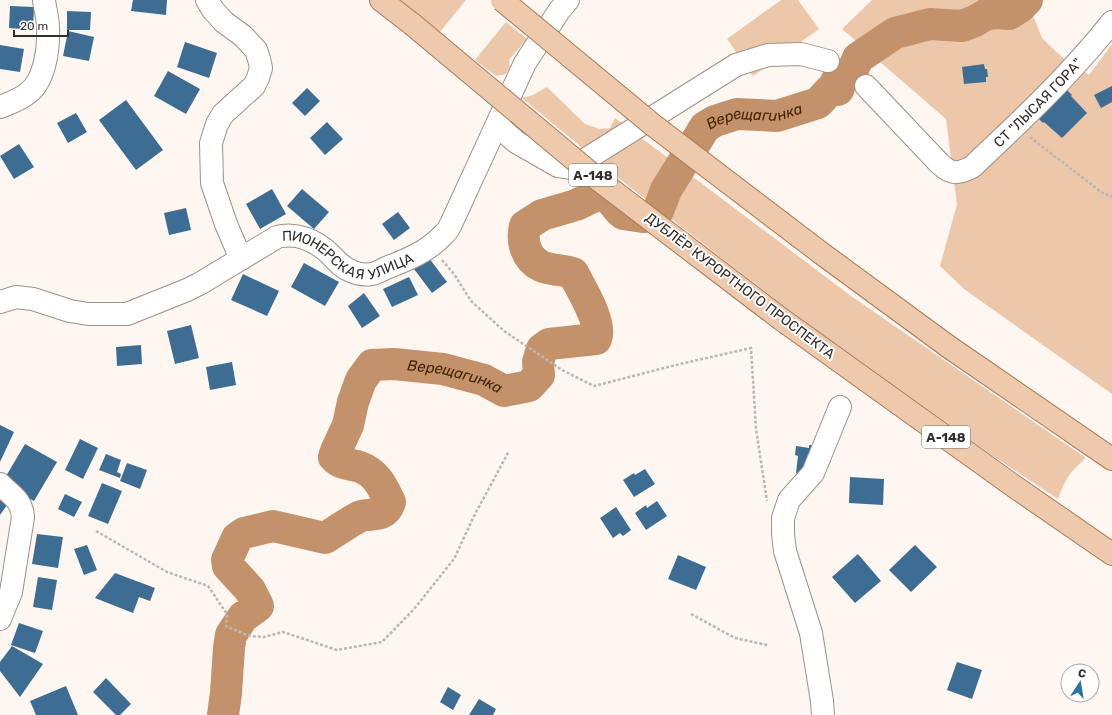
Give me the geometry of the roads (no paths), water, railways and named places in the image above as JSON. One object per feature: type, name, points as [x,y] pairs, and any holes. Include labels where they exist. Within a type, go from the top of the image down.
[{"type":"main road","name":"ДУБЛЁР КУРОРТНОГО ПРОСПЕКТА","points":[[381,0],[412,24],[600,181],[781,319],[1014,487],[1112,554]]},
{"type":"main road","points":[[502,0],[653,125],[821,253],[949,347],[1112,459]]},
{"type":"street","points":[[0,106],[19,99],[29,93],[41,75],[48,48],[48,27],[44,0]]},
{"type":"street","points":[[207,0],[213,10],[224,22],[243,36],[256,50],[260,63],[258,78],[254,86],[223,114],[217,124],[211,143],[212,183],[226,224],[241,259]]},
{"type":"street","name":"ПИОНЕРСКАЯ УЛИЦА","points":[[0,302],[16,297],[33,299],[70,311],[88,314],[127,314],[187,290],[277,237],[291,235],[313,241],[329,253],[341,266],[352,272],[372,274],[408,260],[431,246],[444,234],[451,224],[525,63],[559,11],[568,0]]},
{"type":"street","name":"СТ \"ЛЫСАЯ ГОРА\"","points":[[866,86],[940,164],[947,170],[955,173],[964,171],[972,167],[1016,126],[1088,52],[1112,22]]},
{"type":"street","points":[[497,125],[516,142],[558,166],[572,168],[736,65],[768,55],[801,54],[828,61]]},
{"type":"street","points":[[823,715],[811,633],[785,551],[783,518],[789,500],[813,473],[840,407]]},
{"type":"street","points":[[0,484],[18,501],[22,508],[23,517],[11,592],[0,619]]},
{"type":"waterway","name":"Верещагинка","points":[[223,715],[231,635],[243,617],[258,606],[250,590],[228,566],[227,560],[237,538],[244,533],[273,526],[325,538],[361,516],[382,513],[388,507],[390,502],[385,491],[371,473],[360,467],[340,462],[334,457],[348,425],[353,402],[361,380],[372,365],[394,364],[443,369],[484,380],[504,391],[529,386],[539,375],[538,362],[542,349],[549,344],[596,339],[597,332],[594,315],[573,273],[544,267],[536,263],[528,254],[524,243],[525,226],[542,215],[576,205],[599,194],[608,197],[623,214],[643,217],[652,216],[658,211],[666,190],[705,127],[715,121],[737,114],[777,116],[818,103],[830,90],[838,90],[839,88],[836,85],[836,82],[851,74],[858,58],[895,33],[930,24],[962,26],[987,14],[1009,14],[1020,7],[1027,0]]}]
